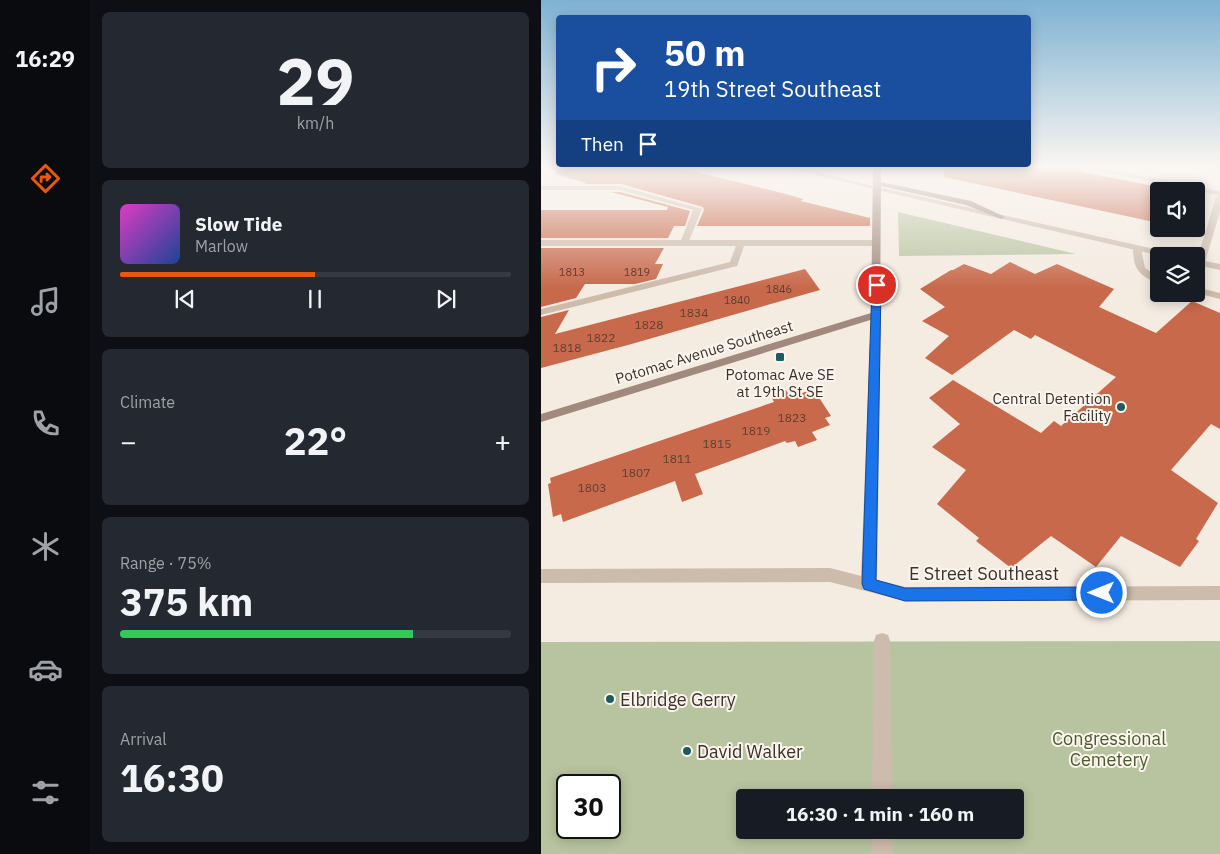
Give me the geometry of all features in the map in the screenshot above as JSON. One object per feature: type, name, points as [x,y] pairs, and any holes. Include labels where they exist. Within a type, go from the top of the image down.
[{"type":"main road","points":[[876,315],[877,208]]},
{"type":"main road","name":"Potomac Avenue Southeast","points":[[541,418],[876,315]]},
{"type":"street","points":[[684,243],[699,210],[691,208]]},
{"type":"street","points":[[964,208],[1150,252]]},
{"type":"street","points":[[1204,247],[1216,208]]},
{"type":"street","points":[[541,243],[877,243]]},
{"type":"street","points":[[541,312],[733,264],[741,243]]},
{"type":"street","points":[[1137,249],[1139,269],[1150,277]]},
{"type":"street","points":[[1205,264],[1220,268]]},
{"type":"street","points":[[1205,292],[1218,296]]},
{"type":"street","points":[[869,584],[876,315]]},
{"type":"street","name":"E Street Southeast","points":[[541,576],[830,575],[905,594],[1220,593]]},
{"type":"street","points":[[882,641],[882,789]]},
{"type":"street","points":[[882,839],[882,854]]},
{"type":"green space","points":[[898,212],[1076,254],[899,256]]},
{"type":"green space","name":"Congressional Cemetery","points":[[1220,641],[1220,854],[541,854],[541,642]]},
{"type":"building","points":[[668,208],[678,208],[690,211],[685,226],[674,226],[668,238],[541,238],[541,210],[667,210]]},
{"type":"building","points":[[703,208],[829,208],[870,218],[870,226],[697,226]]},
{"type":"building","points":[[1088,208],[1150,208],[1150,221]]},
{"type":"building","points":[[541,248],[664,248],[655,264],[663,264],[656,279],[635,284],[585,284],[576,298],[541,307]]},
{"type":"building","name":"Central Detention Facility","points":[[1010,262],[1035,274],[1057,264],[1114,289],[1099,307],[1156,333],[1191,302],[1220,313],[1220,429],[1211,424],[1171,470],[1218,503],[1196,539],[1199,541],[1180,567],[1121,536],[1096,567],[1051,536],[1011,568],[976,541],[979,538],[937,504],[966,470],[932,447],[960,424],[929,398],[953,380],[1041,433],[1054,421],[1061,426],[1116,377],[1035,335],[1031,339],[1014,330],[952,375],[925,358],[949,336],[922,321],[945,307],[920,289],[964,264],[991,274]]},
{"type":"building","points":[[805,269],[820,290],[541,368],[541,317],[569,310],[555,334]]},
{"type":"building","points":[[786,390],[790,397],[808,391],[810,394],[816,393],[831,416],[825,418],[830,425],[812,432],[817,440],[798,447],[795,441],[787,443],[785,441],[695,474],[703,494],[682,502],[675,481],[563,522],[561,514],[553,517],[548,484],[551,483],[550,478],[774,402],[772,398]]},
{"type":"place","name":"Potomac Ave SE at 19th St SE","points":[[780,357]]},
{"type":"place","name":"Central Detention Facility","points":[[1121,407]]},
{"type":"place","name":"Elbridge Gerry","points":[[610,699]]},
{"type":"place","name":"David Walker","points":[[687,751]]},
{"type":"route","points":[[877,285],[869,584],[905,594],[1102,593]]}]
